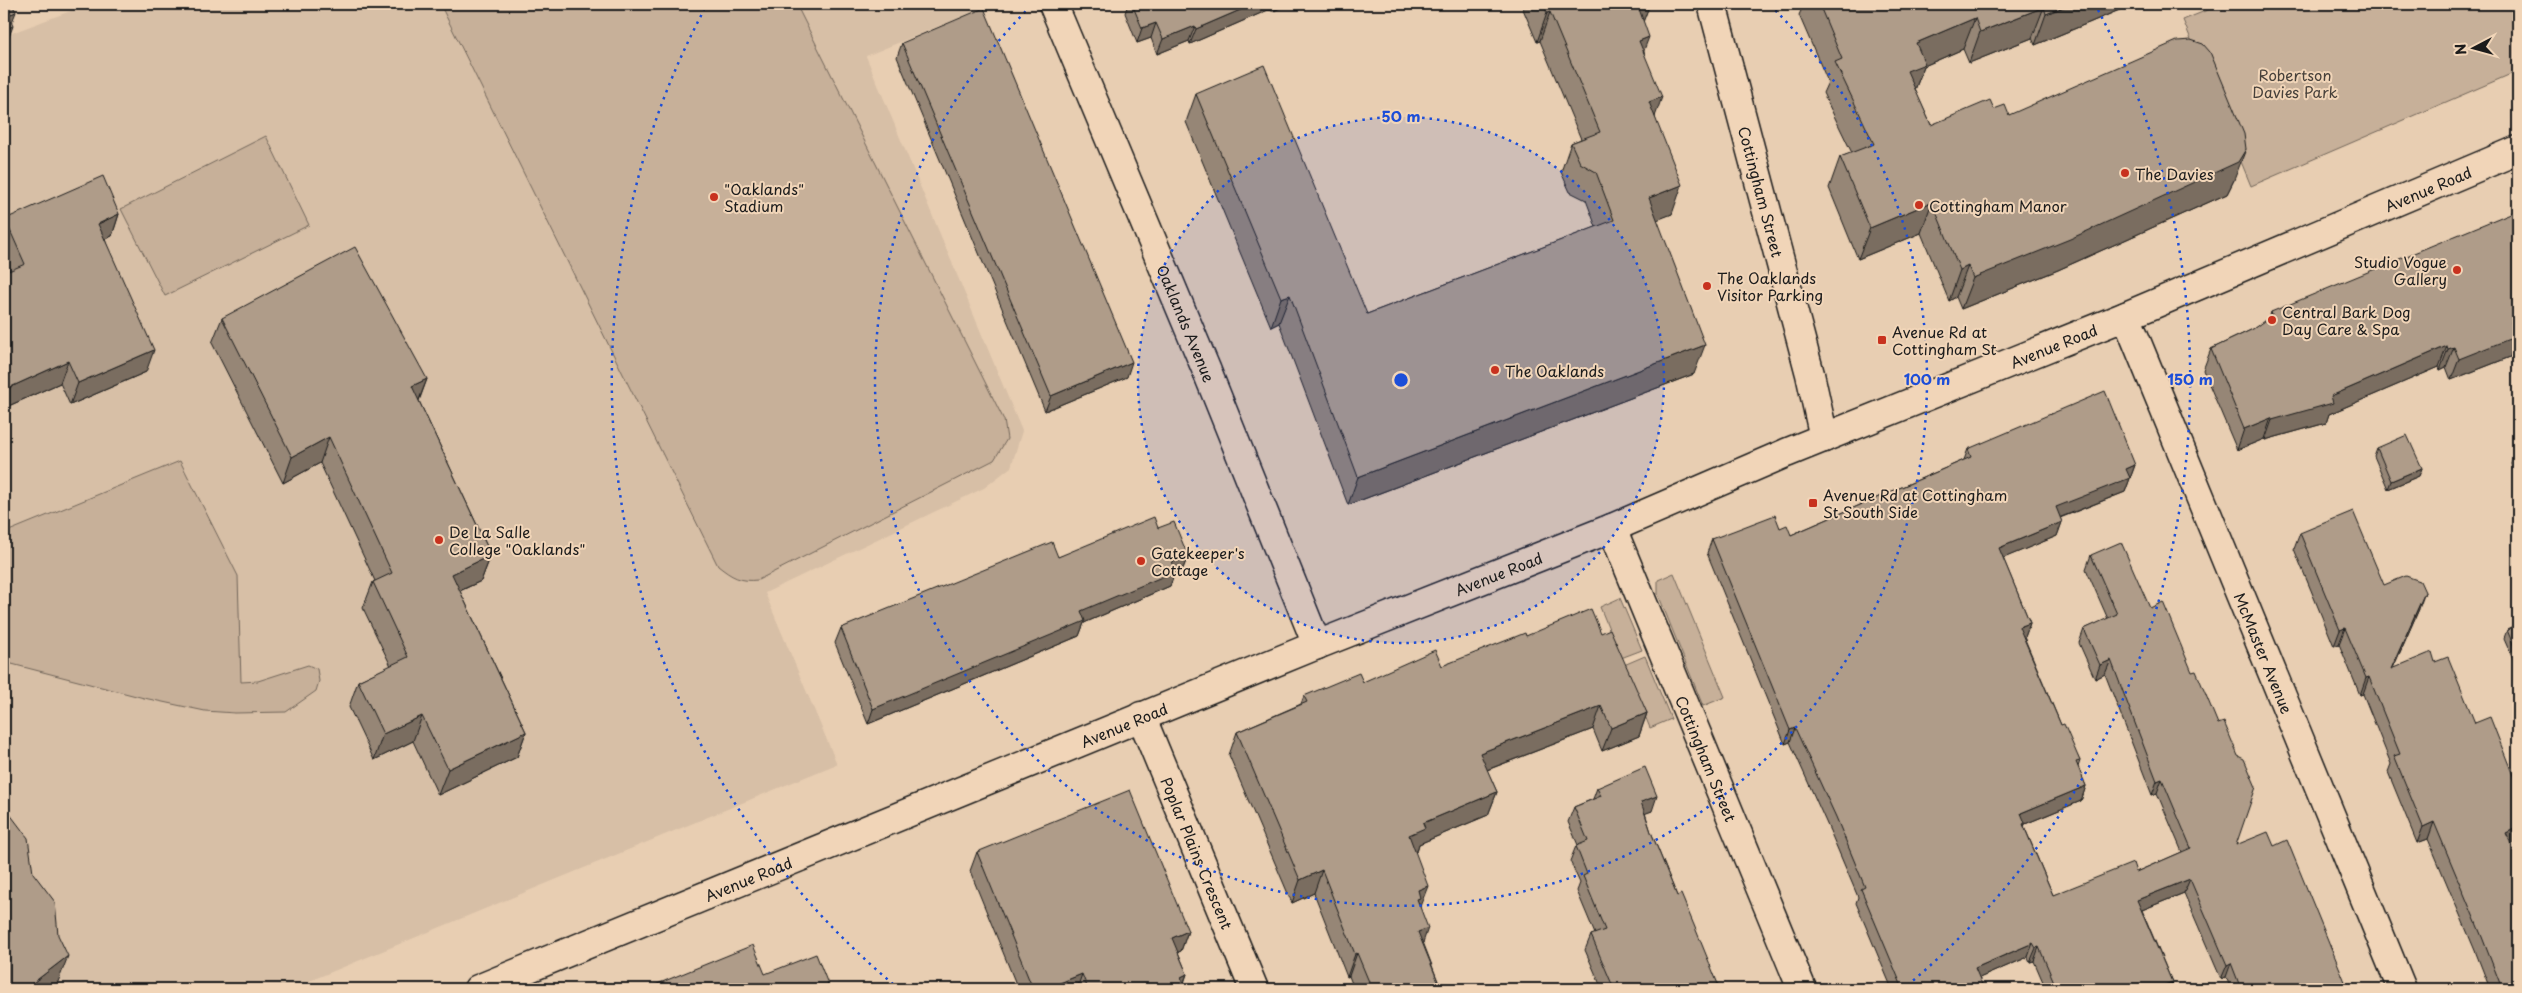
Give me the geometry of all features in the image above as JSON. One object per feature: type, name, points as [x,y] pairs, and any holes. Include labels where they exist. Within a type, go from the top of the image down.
[{"type":"street","name":"Oaklands Avenue","points":[[1053,4],[1202,360],[1317,645]]},
{"type":"street","name":"Cottingham Street","points":[[1712,4],[1810,374],[1824,438]]},
{"type":"street","name":"Avenue Road","points":[[478,989],[1141,716],[1612,528],[1824,438],[2126,316],[2518,150]]},
{"type":"street","name":"McMaster Avenue","points":[[2126,316],[2402,989]]},
{"type":"street","name":"Cottingham Street","points":[[1612,528],[1802,989]]},
{"type":"street","name":"Poplar Plains Crescent","points":[[1141,716],[1254,989]]},
{"type":"shaded area","name":"De La Salle College \"Oaklands\"","points":[[89,4],[993,4],[866,56],[1022,431],[1011,467],[984,488],[765,593],[837,764],[290,989],[4,989],[4,36]]},
{"type":"green space","name":"\"Oaklands\" Stadium","points":[[440,4],[796,4],[1004,420],[1007,439],[994,460],[758,580],[736,578],[718,566]]},
{"type":"green space","name":"Robertson Davies Park","points":[[2222,4],[2518,4],[2518,71],[2251,186],[2183,20]]},
{"type":"green space","points":[[266,136],[309,225],[165,296],[121,209]]},
{"type":"green space","points":[[180,461],[238,576],[241,682],[258,681],[308,665],[317,669],[319,681],[316,691],[286,712],[235,713],[205,711],[144,698],[4,662],[4,533]]},
{"type":"green space","points":[[1674,573],[1725,697],[1703,706],[1658,594],[1658,580]]},
{"type":"green space","points":[[1620,598],[1642,650],[1621,658],[1600,607]]},
{"type":"green space","points":[[1645,656],[1671,719],[1650,728],[1624,665]]},
{"type":"building","points":[[4,4],[12,4],[16,12],[8,15],[13,26],[4,30]]},
{"type":"building","points":[[1132,4],[1254,4],[1196,29],[1195,26],[1163,39],[1156,23],[1142,28]]},
{"type":"building","points":[[1543,4],[1645,4],[1638,6],[1649,37],[1639,41],[1662,97],[1649,102],[1682,185],[1649,198],[1705,345],[1358,477],[1290,295],[1281,298],[1196,94],[1264,65],[1367,314],[1614,220],[1596,172],[1580,163],[1571,143],[1600,132],[1550,12],[1547,13]]},
{"type":"building","points":[[1819,4],[2071,4],[2046,14],[2044,7],[1980,32],[1975,18],[1916,43],[1925,64],[1907,71],[1931,125],[1990,100],[1994,109],[2005,105],[2009,115],[2177,41],[2191,40],[2203,44],[2210,52],[2244,134],[2246,149],[2238,162],[2070,239],[1973,278],[1968,266],[1960,270],[1932,202],[1870,228],[1840,157],[1874,144],[1835,62],[1842,59]]},
{"type":"building","points":[[984,8],[1132,362],[1051,396],[902,43]]},
{"type":"building","points":[[103,176],[119,214],[98,224],[154,350],[78,383],[68,361],[4,390],[4,273],[25,264],[5,219]]},
{"type":"building","points":[[2518,210],[2518,320],[2511,322],[2517,336],[2459,359],[2454,347],[2448,349],[2447,346],[2331,396],[2333,403],[2272,420],[2271,418],[2244,429],[2211,349],[2253,329],[2272,315],[2271,312]]},
{"type":"building","points":[[355,247],[427,379],[412,386],[491,555],[452,574],[526,732],[448,769],[422,716],[383,734],[358,681],[408,657],[373,582],[392,573],[329,437],[292,457],[222,318]]},
{"type":"building","points":[[2105,391],[2135,465],[2126,469],[2130,478],[2056,507],[2062,522],[1999,548],[2030,623],[2019,627],[2061,725],[2064,724],[2080,761],[2076,762],[2086,786],[2021,813],[2025,823],[2023,824],[2053,895],[2133,863],[2136,872],[2191,848],[2162,779],[2157,781],[2111,660],[2100,665],[2084,629],[2117,614],[2091,555],[2121,542],[2150,608],[2163,602],[2192,672],[2196,671],[2218,724],[2224,722],[2238,756],[2244,759],[2256,787],[2236,845],[2268,832],[2274,846],[2287,840],[2348,989],[2241,989],[2231,963],[2227,965],[2190,879],[2137,900],[2172,982],[2155,989],[2057,989],[2039,947],[2036,948],[2033,943],[1975,968],[1984,989],[1903,989],[1861,889],[1865,887],[1836,817],[1795,728],[1790,730],[1712,539],[1775,515],[1780,528],[1787,525],[1791,535],[1971,457],[1968,449]]},
{"type":"building","points":[[2407,435],[2422,468],[2391,481],[2377,448]]},
{"type":"building","points":[[2353,511],[2384,585],[2406,576],[2420,581],[2425,592],[2391,669],[2432,652],[2435,662],[2448,657],[2475,723],[2490,717],[2518,788],[2518,827],[2506,833],[2518,860],[2518,989],[2493,989],[2501,986],[2434,822],[2423,827],[2394,756],[2400,754],[2369,677],[2366,678],[2345,628],[2340,630],[2300,533]]},
{"type":"building","points":[[1154,517],[1158,528],[1174,522],[1188,556],[1172,562],[1176,571],[1081,611],[1085,621],[873,709],[841,628],[1052,542],[1058,557]]},
{"type":"building","points":[[1591,609],[1601,633],[1610,629],[1647,713],[1611,728],[1601,706],[1480,753],[1497,792],[1423,823],[1425,828],[1409,835],[1428,886],[1418,890],[1420,898],[1417,899],[1428,928],[1418,932],[1441,989],[1372,989],[1357,953],[1355,954],[1322,870],[1300,880],[1237,732],[1307,702],[1304,696],[1359,673],[1363,682],[1435,650],[1442,666],[1525,633],[1526,636]]},
{"type":"building","points":[[2518,625],[2518,656],[2507,630]]},
{"type":"building","points":[[1645,767],[1657,796],[1641,802],[1651,832],[1677,896],[1681,894],[1720,989],[1614,989],[1591,935],[1605,930],[1583,876],[1587,874],[1576,846],[1588,841],[1574,807],[1601,796],[1597,788]]},
{"type":"building","points":[[1130,790],[1188,931],[1172,938],[1187,974],[1181,977],[1186,989],[1088,989],[1082,974],[1045,989],[1033,989],[977,852]]},
{"type":"building","points":[[4,796],[6,809],[28,838],[33,873],[55,902],[58,935],[68,956],[25,989],[4,989]]},
{"type":"building","points":[[753,945],[765,974],[816,954],[830,989],[645,989]]},
{"type":"place","name":"The Davies","points":[[2125,173]]},
{"type":"place","name":"\"Oaklands\" Stadium","points":[[714,197]]},
{"type":"place","name":"Cottingham Manor","points":[[1919,205]]},
{"type":"place","name":"Studio Vogue Gallery","points":[[2457,270]]},
{"type":"place","name":"The Oaklands Visitor Parking","points":[[1707,286]]},
{"type":"place","name":"Central Bark Dog Day Care & Spa","points":[[2272,320]]},
{"type":"place","name":"Avenue Rd at Cottingham St","points":[[1882,340]]},
{"type":"place","name":"The Oaklands","points":[[1495,370]]},
{"type":"place","name":"Avenue Rd at Cottingham St South Side","points":[[1813,503]]},
{"type":"place","name":"De La Salle College \"Oaklands\"","points":[[439,540]]},
{"type":"place","name":"Gatekeeper's Cottage","points":[[1141,561]]}]
